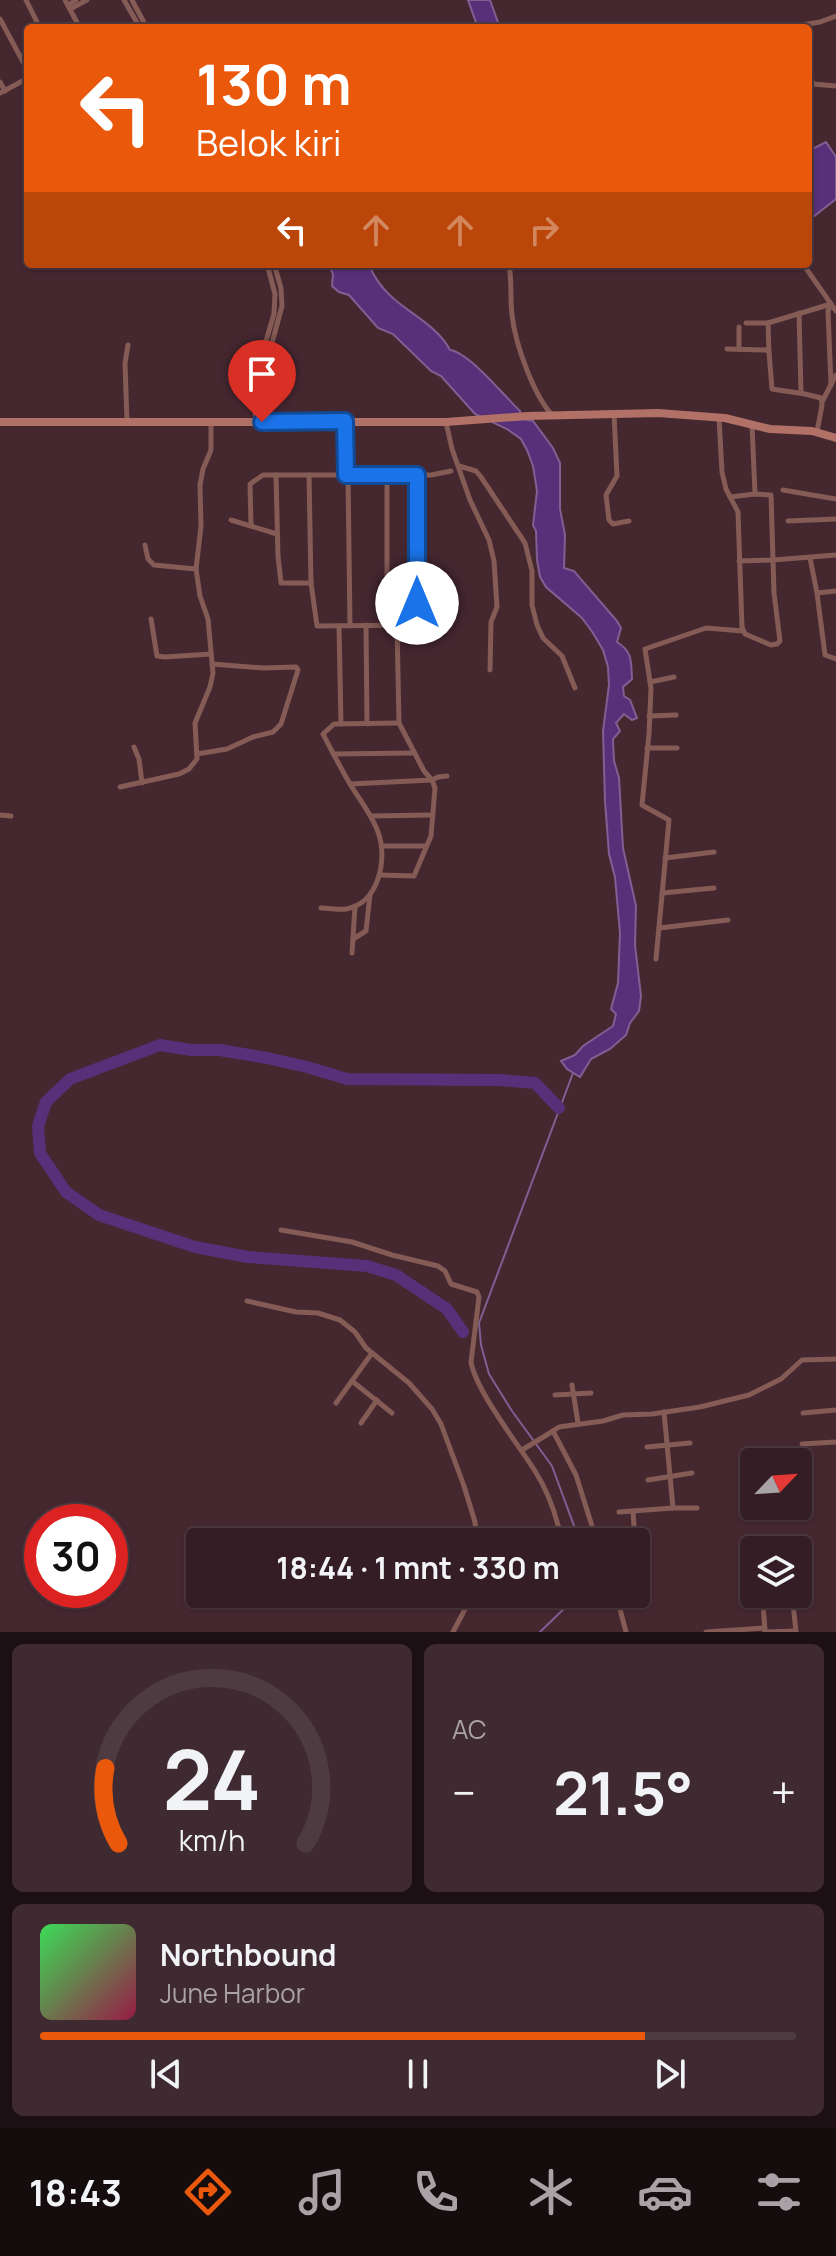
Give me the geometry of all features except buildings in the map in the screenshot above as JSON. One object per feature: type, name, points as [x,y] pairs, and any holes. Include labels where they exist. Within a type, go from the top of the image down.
[{"type":"street","points":[[26,0],[38,24]]},
{"type":"street","points":[[68,5],[76,0]]},
{"type":"street","points":[[68,5],[87,0]]},
{"type":"street","points":[[124,0],[138,24]]},
{"type":"street","points":[[132,0],[145,24]]},
{"type":"street","points":[[68,5],[78,24]]},
{"type":"street","points":[[808,24],[836,16]]},
{"type":"street","points":[[0,19],[24,64]]},
{"type":"street","points":[[0,82],[2,92],[24,80]]},
{"type":"street","points":[[812,81],[813,84],[836,86]]},
{"type":"street","points":[[259,422],[253,385],[274,314],[275,294],[268,268]]},
{"type":"street","points":[[259,422],[261,384],[282,306],[275,268]]},
{"type":"street","points":[[509,268],[516,339],[539,395],[552,416]]},
{"type":"street","points":[[806,268],[836,311]]},
{"type":"street","points":[[746,323],[768,323],[831,304]]},
{"type":"street","points":[[831,304],[828,311],[831,385]]},
{"type":"street","points":[[799,313],[801,393]]},
{"type":"street","points":[[768,323],[771,389],[801,393],[820,398],[822,402]]},
{"type":"street","points":[[739,327],[739,349]]},
{"type":"street","points":[[127,422],[125,363],[128,345]]},
{"type":"street","points":[[727,349],[769,352]]},
{"type":"street","points":[[817,432],[822,402],[836,375]]},
{"type":"street","points":[[613,413],[617,476],[607,493],[609,517],[613,524],[629,521]]},
{"type":"street","points":[[0,422],[446,422],[528,416],[658,413],[719,418],[778,430],[817,432],[836,438]]},
{"type":"street","points":[[719,418],[722,472],[738,512],[743,631]]},
{"type":"street","points":[[348,421],[350,626]]},
{"type":"street","points":[[120,787],[184,772],[195,763],[195,723],[210,687],[212,664],[208,619],[200,596],[196,569],[201,526],[200,485],[211,450],[211,422]]},
{"type":"street","points":[[446,422],[470,500],[489,540],[494,561],[497,607],[491,622],[490,670]]},
{"type":"street","points":[[752,425],[755,494]]},
{"type":"street","points":[[459,466],[476,471],[521,535],[532,571],[532,605],[537,625],[543,638],[562,656],[575,688]]},
{"type":"street","points":[[251,526],[250,484],[263,475],[417,475],[451,471]]},
{"type":"street","points":[[276,475],[281,583],[311,583]]},
{"type":"street","points":[[309,475],[311,583],[317,626],[417,625],[417,475]]},
{"type":"street","points":[[387,475],[387,625]]},
{"type":"street","points":[[783,490],[836,499]]},
{"type":"street","points":[[656,959],[669,820],[642,805],[650,682],[645,649],[706,628],[743,631],[771,645],[780,641],[774,593],[771,495],[730,497]]},
{"type":"street","points":[[788,521],[836,519]]},
{"type":"street","points":[[231,520],[277,534]]},
{"type":"street","points":[[145,545],[148,559],[154,565],[196,569]]},
{"type":"street","points":[[739,561],[836,555]]},
{"type":"street","points":[[810,558],[825,655],[836,659]]},
{"type":"street","points":[[817,593],[836,591]]},
{"type":"street","points":[[417,603],[446,603]]},
{"type":"street","points":[[151,619],[157,656],[211,654]]},
{"type":"street","points":[[366,625],[367,724]]},
{"type":"street","points":[[380,875],[414,876],[431,836],[435,788],[399,723],[397,625]]},
{"type":"street","points":[[339,626],[341,724]]},
{"type":"street","points":[[197,754],[227,749],[277,730],[298,670],[296,667],[212,664]]},
{"type":"street","points":[[650,682],[674,677]]},
{"type":"street","points":[[649,716],[676,715]]},
{"type":"street","points":[[353,939],[366,931],[370,894],[380,875],[382,846],[370,816],[323,734],[334,724],[399,723]]},
{"type":"street","points":[[134,747],[142,783]]},
{"type":"street","points":[[647,748],[677,748]]},
{"type":"street","points":[[333,754],[414,753]]},
{"type":"street","points":[[350,784],[432,780],[447,776]]},
{"type":"street","points":[[0,815],[11,816]]},
{"type":"street","points":[[370,816],[431,815]]},
{"type":"street","points":[[382,846],[426,846]]},
{"type":"street","points":[[665,858],[714,852]]},
{"type":"street","points":[[662,893],[714,888]]},
{"type":"street","points":[[321,908],[347,909],[370,894]]},
{"type":"street","points":[[352,953],[355,906]]},
{"type":"street","points":[[659,928],[728,920]]},
{"type":"street","points":[[281,1230],[352,1242],[438,1266],[445,1271],[451,1284],[477,1292],[472,1369],[545,1488],[558,1528]]},
{"type":"street","points":[[247,1301],[332,1316],[349,1326],[366,1348],[409,1383],[441,1424],[468,1497],[476,1528]]},
{"type":"street","points":[[336,1403],[372,1353]]},
{"type":"street","points":[[522,1450],[559,1427],[623,1415],[700,1407],[749,1395],[781,1379],[802,1360],[836,1359]]},
{"type":"street","points":[[352,1381],[392,1413]]},
{"type":"street","points":[[572,1385],[578,1423]]},
{"type":"street","points":[[555,1395],[591,1393]]},
{"type":"street","points":[[361,1423],[377,1400]]},
{"type":"street","points":[[803,1413],[836,1410]]},
{"type":"street","points":[[664,1412],[673,1508]]},
{"type":"street","points":[[552,1432],[576,1475],[593,1528]]},
{"type":"street","points":[[802,1444],[836,1442]]},
{"type":"street","points":[[647,1447],[690,1443]]},
{"type":"street","points":[[648,1480],[692,1473]]},
{"type":"street","points":[[619,1512],[697,1508]]},
{"type":"street","points":[[633,1511],[634,1528]]},
{"type":"street","points":[[453,1632],[466,1608]]},
{"type":"street","points":[[620,1608],[626,1632]]},
{"type":"street","points":[[763,1608],[766,1631]]},
{"type":"street","points":[[706,1632],[796,1631],[794,1608]]},
{"type":"shaded area","points":[[468,0],[490,0],[499,24],[477,24]]},
{"type":"shaded area","points":[[826,142],[836,157],[836,199],[812,218],[812,149]]},
{"type":"shaded area","points":[[330,268],[371,268],[387,293],[432,328],[450,350],[477,367],[520,411],[522,419],[533,421],[560,463],[564,568],[574,571],[617,621],[621,628],[617,642],[629,654],[632,679],[623,687],[624,696],[630,700],[637,718],[632,720],[624,714],[616,723],[620,731],[613,739],[619,778],[623,848],[636,906],[635,945],[641,996],[639,1011],[626,1035],[610,1049],[591,1059],[580,1077],[561,1061],[575,1055],[613,1026],[616,1014],[611,1009],[618,983],[620,933],[605,801],[603,731],[609,685],[603,650],[582,618],[546,587],[540,577],[533,525],[537,491],[533,466],[521,439],[475,414],[441,376],[431,371],[393,334],[378,328],[349,295],[332,286]]},
{"type":"waterway","points":[[463,1332],[447,1309],[396,1275],[367,1266],[248,1257],[195,1247],[99,1215],[66,1192],[40,1153],[38,1126],[46,1102],[70,1079],[160,1045],[267,1058],[347,1079],[535,1083],[559,1108]]},
{"type":"waterway","points":[[573,1073],[479,1323],[489,1374],[552,1466],[575,1528]]},
{"type":"waterway","points":[[540,1632],[565,1608]]},
{"type":"route","points":[[262,422],[345,421],[346,475],[417,475],[417,603]]}]
